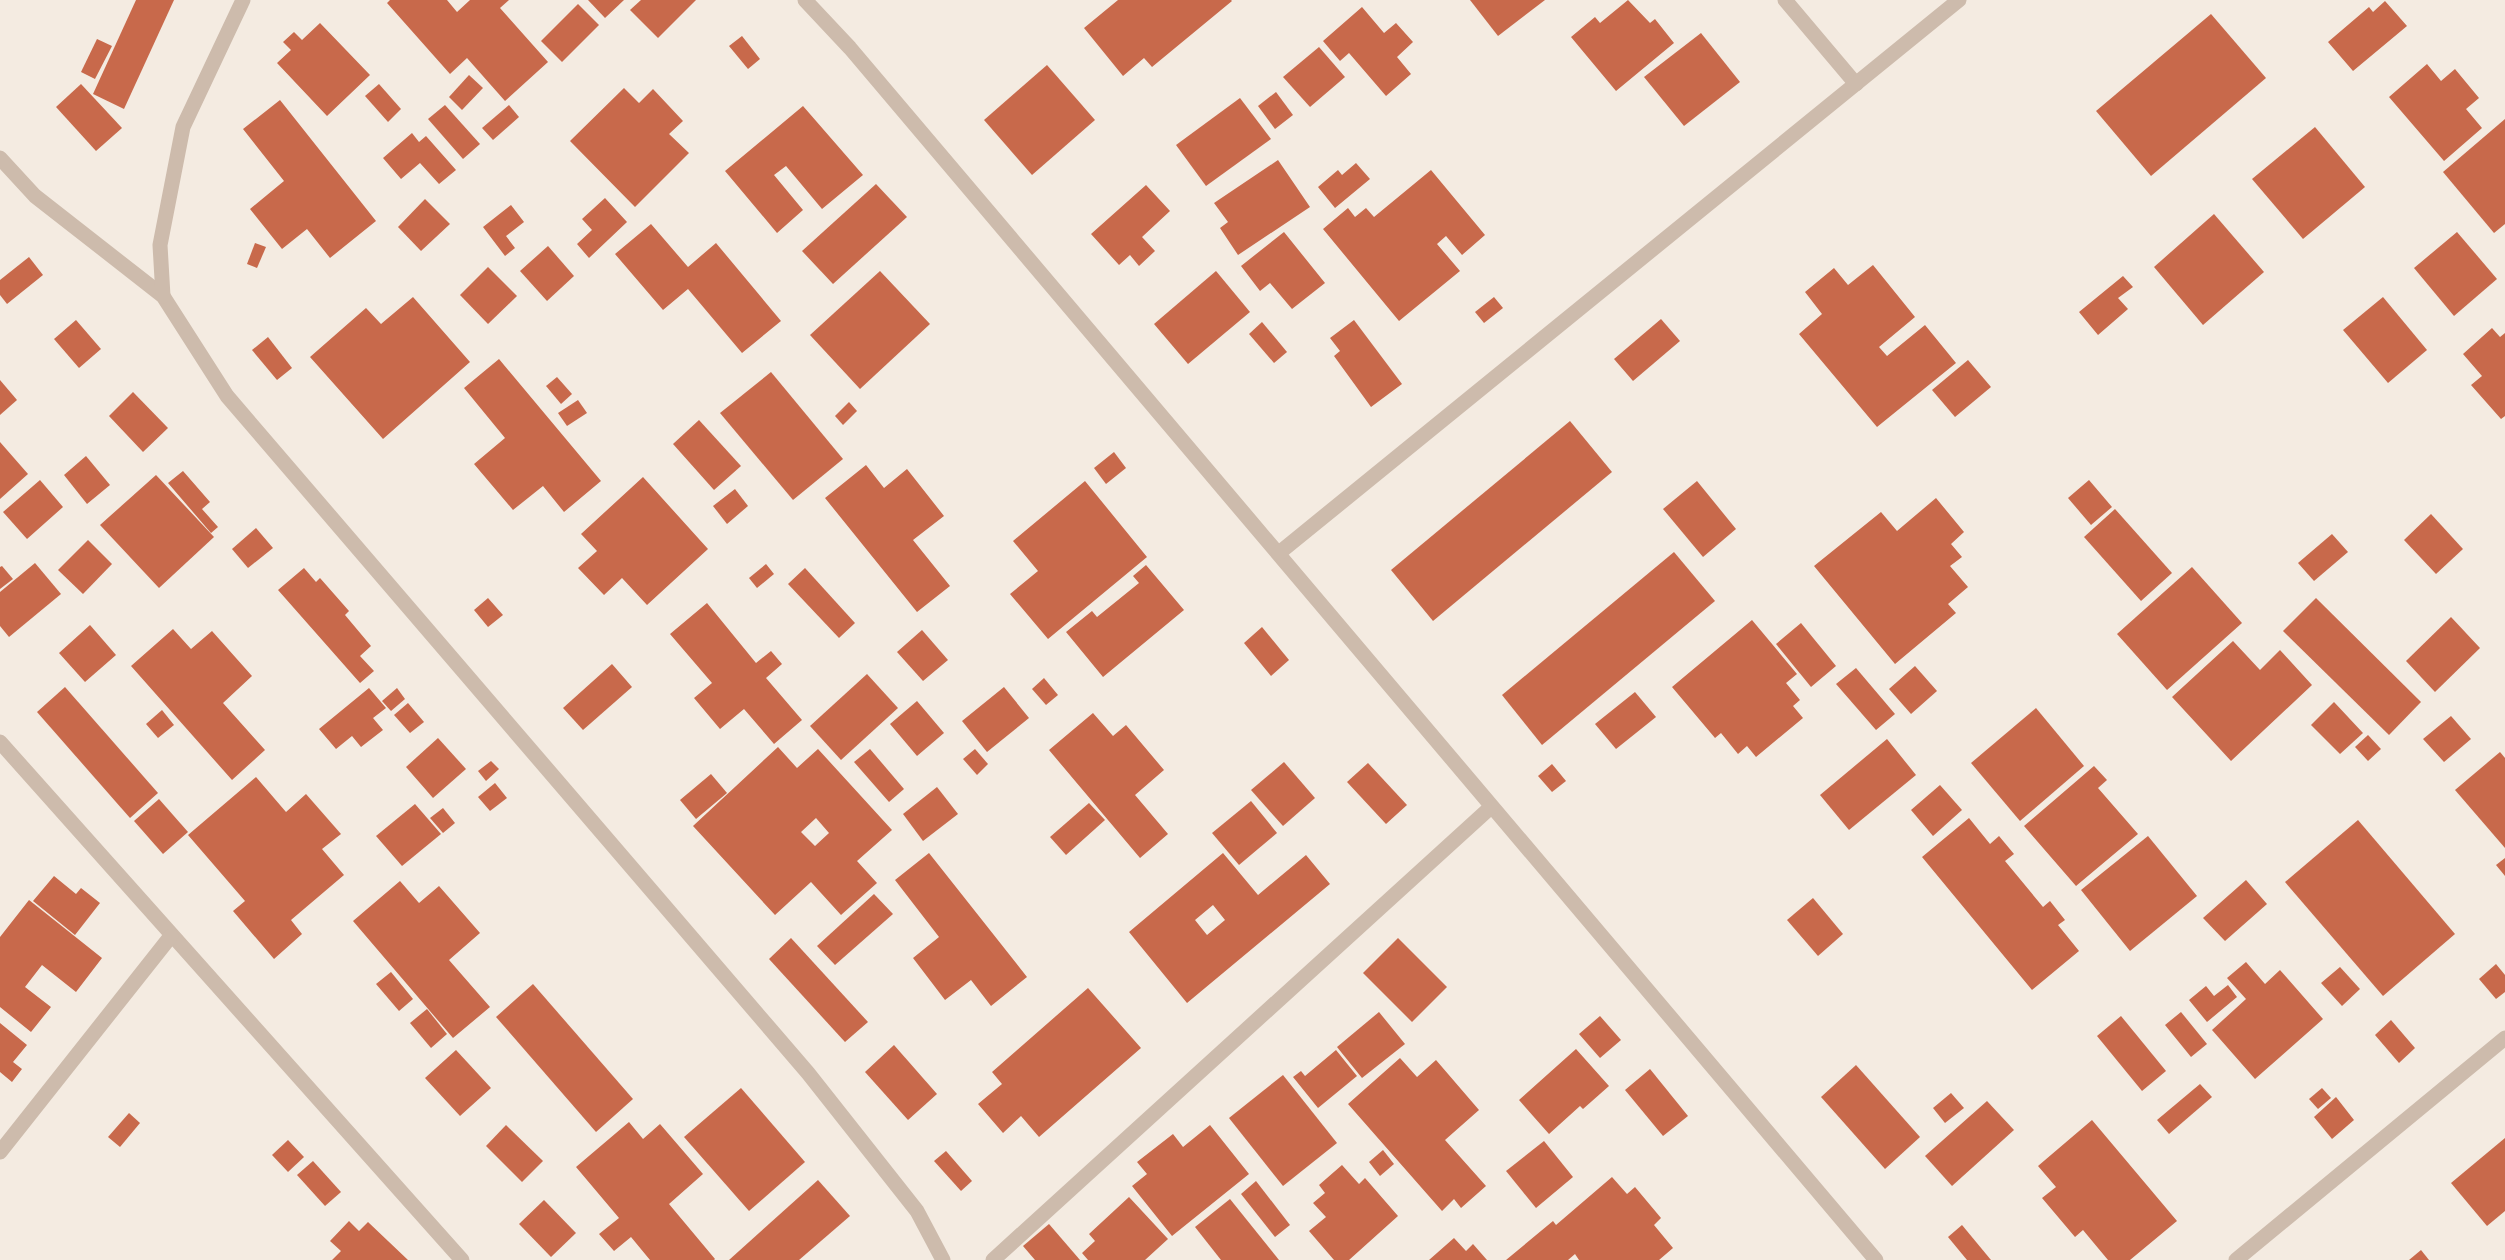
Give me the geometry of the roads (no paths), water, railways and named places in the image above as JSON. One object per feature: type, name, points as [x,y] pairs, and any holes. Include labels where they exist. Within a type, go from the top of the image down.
[{"type":"street","points":[[162,296],[160,244],[183,127],[243,0]]},
{"type":"street","points":[[805,0],[850,48],[1876,1260]]},
{"type":"street","points":[[1785,0],[1856,84]]},
{"type":"street","points":[[1279,554],[1959,0]]},
{"type":"street","points":[[0,158],[35,196],[162,296],[227,396],[807,1073],[917,1211],[944,1260]]},
{"type":"street","points":[[0,742],[462,1260]]},
{"type":"street","points":[[993,1260],[1491,807]]},
{"type":"street","points":[[0,1152],[171,936]]},
{"type":"street","points":[[2236,1260],[2505,1038]]}]
